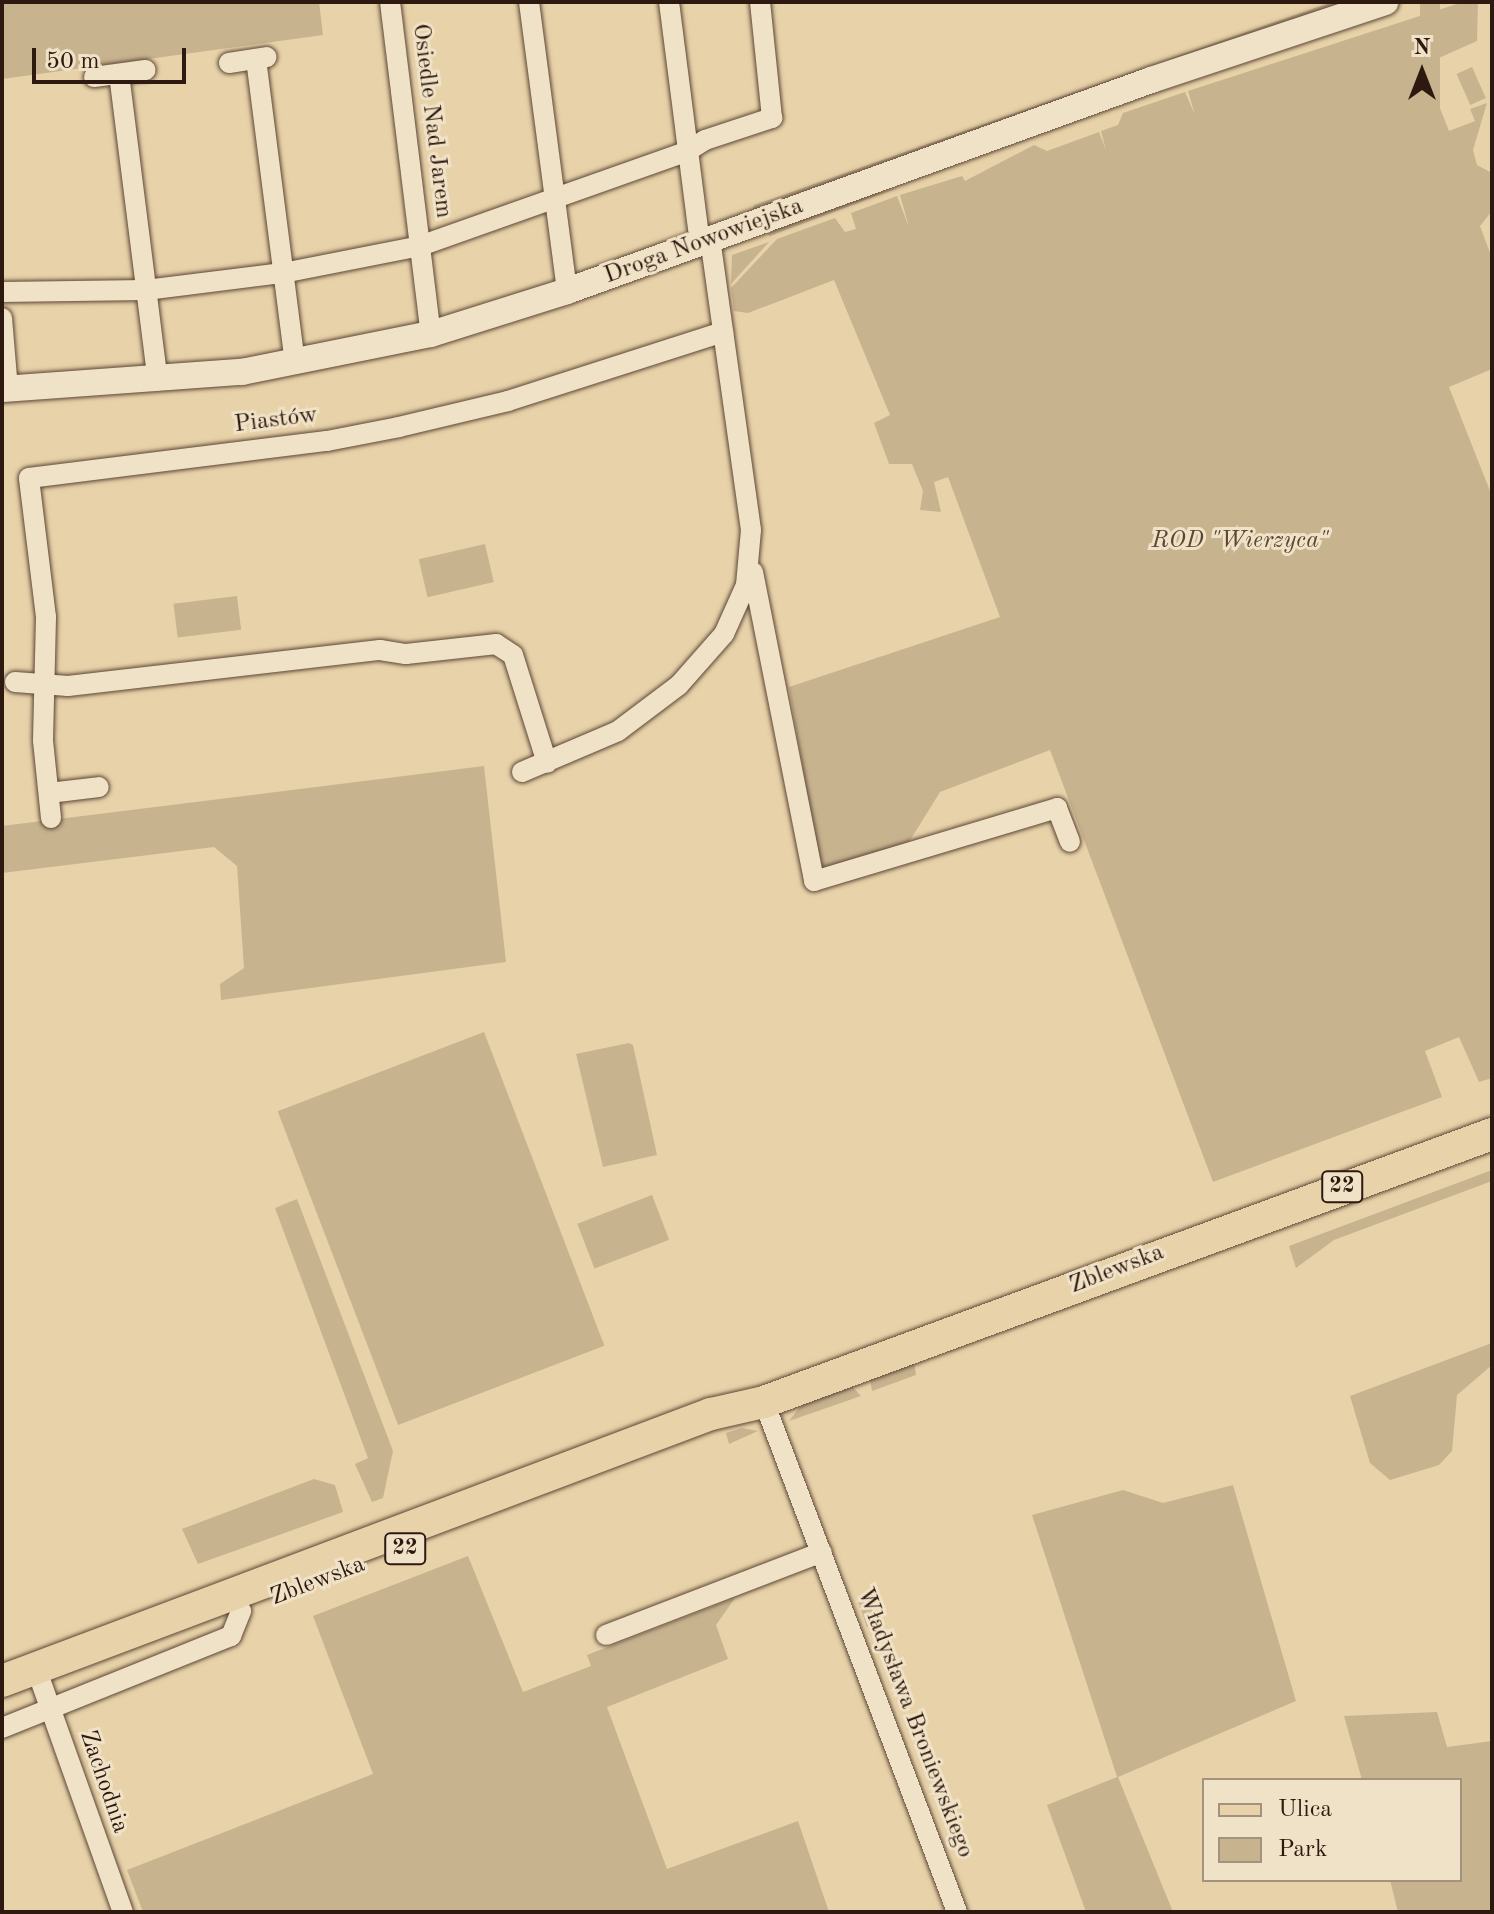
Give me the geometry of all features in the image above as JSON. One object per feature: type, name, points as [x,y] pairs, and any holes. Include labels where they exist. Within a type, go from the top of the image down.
[{"type":"main road","name":"Zblewska","points":[[2,1681],[43,1689],[711,1414],[764,1402],[1485,1134]]},
{"type":"main road","name":"Zblewska","points":[[2,1702],[43,1689],[717,1430],[764,1402]]},
{"type":"street","name":"Osiedle Nad Jarem","points":[[390,2],[431,334]]},
{"type":"street","points":[[529,2],[567,291]]},
{"type":"street","points":[[669,2],[686,152],[723,332],[751,530],[751,564],[814,881],[1057,808],[1070,842]]},
{"type":"street","name":"Osiedle Nad Jarem","points":[[2,292],[146,290],[283,273],[420,246],[686,152],[705,140],[772,118],[760,2]]},
{"type":"street","name":"Droga Nowowiejska","points":[[5,389],[158,381],[295,363],[431,334],[567,291],[1151,80],[1385,2]]},
{"type":"street","points":[[229,63],[261,58],[295,363]]},
{"type":"street","points":[[94,77],[146,70]]},
{"type":"street","points":[[119,74],[158,381]]},
{"type":"street","points":[[2,318],[5,389]]},
{"type":"street","name":"Piastów","points":[[51,818],[45,684],[46,617],[29,478],[399,427],[508,401],[723,332]]},
{"type":"street","points":[[522,772],[618,731],[695,670],[724,634],[751,564]]},
{"type":"street","points":[[15,682],[45,684],[496,644],[513,655],[547,763]]},
{"type":"street","points":[[49,793],[99,787]]},
{"type":"street","name":"Władysława Broniewskiego","points":[[764,1402],[957,1912]]},
{"type":"street","points":[[606,1635],[822,1552]]},
{"type":"street","points":[[2,1728],[43,1689]]},
{"type":"street","name":"Zachodnia","points":[[43,1689],[123,1912]]},
{"type":"green space","points":[[2,2],[319,2],[323,35],[2,79]]},
{"type":"green space","points":[[1332,2],[1347,2],[752,212],[754,205]]},
{"type":"green space","points":[[1420,2],[1440,2],[1440,334],[1420,334]]},
{"type":"green space","name":"ROD \"Wierzyca\"","points":[[1463,2],[1478,2],[1477,41],[1423,65],[1449,131],[1475,121],[1470,109],[1487,103],[1473,150],[1477,165],[1492,173],[1492,211],[1480,226],[1492,258],[1492,369],[1449,387],[1492,496],[1492,1078],[1479,1082],[1459,1037],[1425,1051],[1442,1097],[1213,1182],[1050,750],[940,792],[909,842],[820,871],[789,687],[1000,617],[948,477],[934,482],[941,512],[920,510],[923,491],[912,464],[889,464],[874,423],[890,415],[834,280],[748,313],[734,311],[731,288],[777,239],[835,218],[845,232],[856,229],[851,213],[897,196],[909,227],[900,195],[962,176],[965,181],[1034,145],[1047,151],[1099,132],[1106,150],[1101,131],[1118,125],[1123,113],[1185,92],[1195,115],[1188,91]]},
{"type":"green space","points":[[1472,67],[1486,98],[1470,105],[1456,74]]},
{"type":"green space","points":[[898,188],[770,236],[763,232],[858,198]]},
{"type":"green space","points":[[769,242],[731,284],[732,255]]},
{"type":"green space","points":[[485,544],[494,582],[428,597],[419,559]]},
{"type":"green space","points":[[237,596],[241,630],[178,638],[173,604]]},
{"type":"green space","points":[[484,766],[506,962],[221,1000],[220,984],[244,968],[237,866],[214,847],[2,873],[2,826]]},
{"type":"green space","points":[[484,1032],[604,1346],[398,1425],[278,1111]]},
{"type":"green space","points":[[629,1043],[633,1045],[657,1155],[603,1167],[576,1054]]},
{"type":"green space","points":[[1492,1170],[1492,1181],[1334,1240],[1296,1268],[1289,1246]]},
{"type":"green space","points":[[652,1195],[669,1240],[595,1268],[577,1224]]},
{"type":"green space","points":[[297,1199],[393,1451],[383,1498],[372,1502],[355,1464],[368,1458],[275,1208]]},
{"type":"green space","points":[[1492,1343],[1492,1365],[1457,1395],[1452,1451],[1439,1465],[1390,1480],[1370,1463],[1350,1396]]},
{"type":"green space","points":[[914,1361],[916,1375],[872,1391],[870,1378]]},
{"type":"green space","points":[[851,1385],[861,1396],[789,1421],[803,1403]]},
{"type":"green space","points":[[742,1428],[758,1431],[729,1444],[726,1433]]},
{"type":"green space","points":[[314,1479],[335,1485],[343,1512],[198,1564],[182,1529]]},
{"type":"green space","points":[[1233,1485],[1296,1701],[1118,1777],[1173,1912],[1086,1912],[1047,1805],[1117,1777],[1032,1515],[1123,1490],[1163,1503]]},
{"type":"green space","points":[[468,1556],[523,1692],[591,1666],[587,1655],[735,1598],[716,1625],[728,1659],[607,1707],[667,1869],[798,1821],[829,1912],[143,1912],[127,1870],[373,1774],[313,1616]]},
{"type":"green space","points":[[868,1597],[879,1622],[867,1627],[858,1601]]},
{"type":"green space","points":[[1437,1712],[1447,1747],[1492,1741],[1492,1912],[1398,1912],[1390,1882],[1462,1882],[1462,1778],[1361,1778],[1344,1716]]}]
